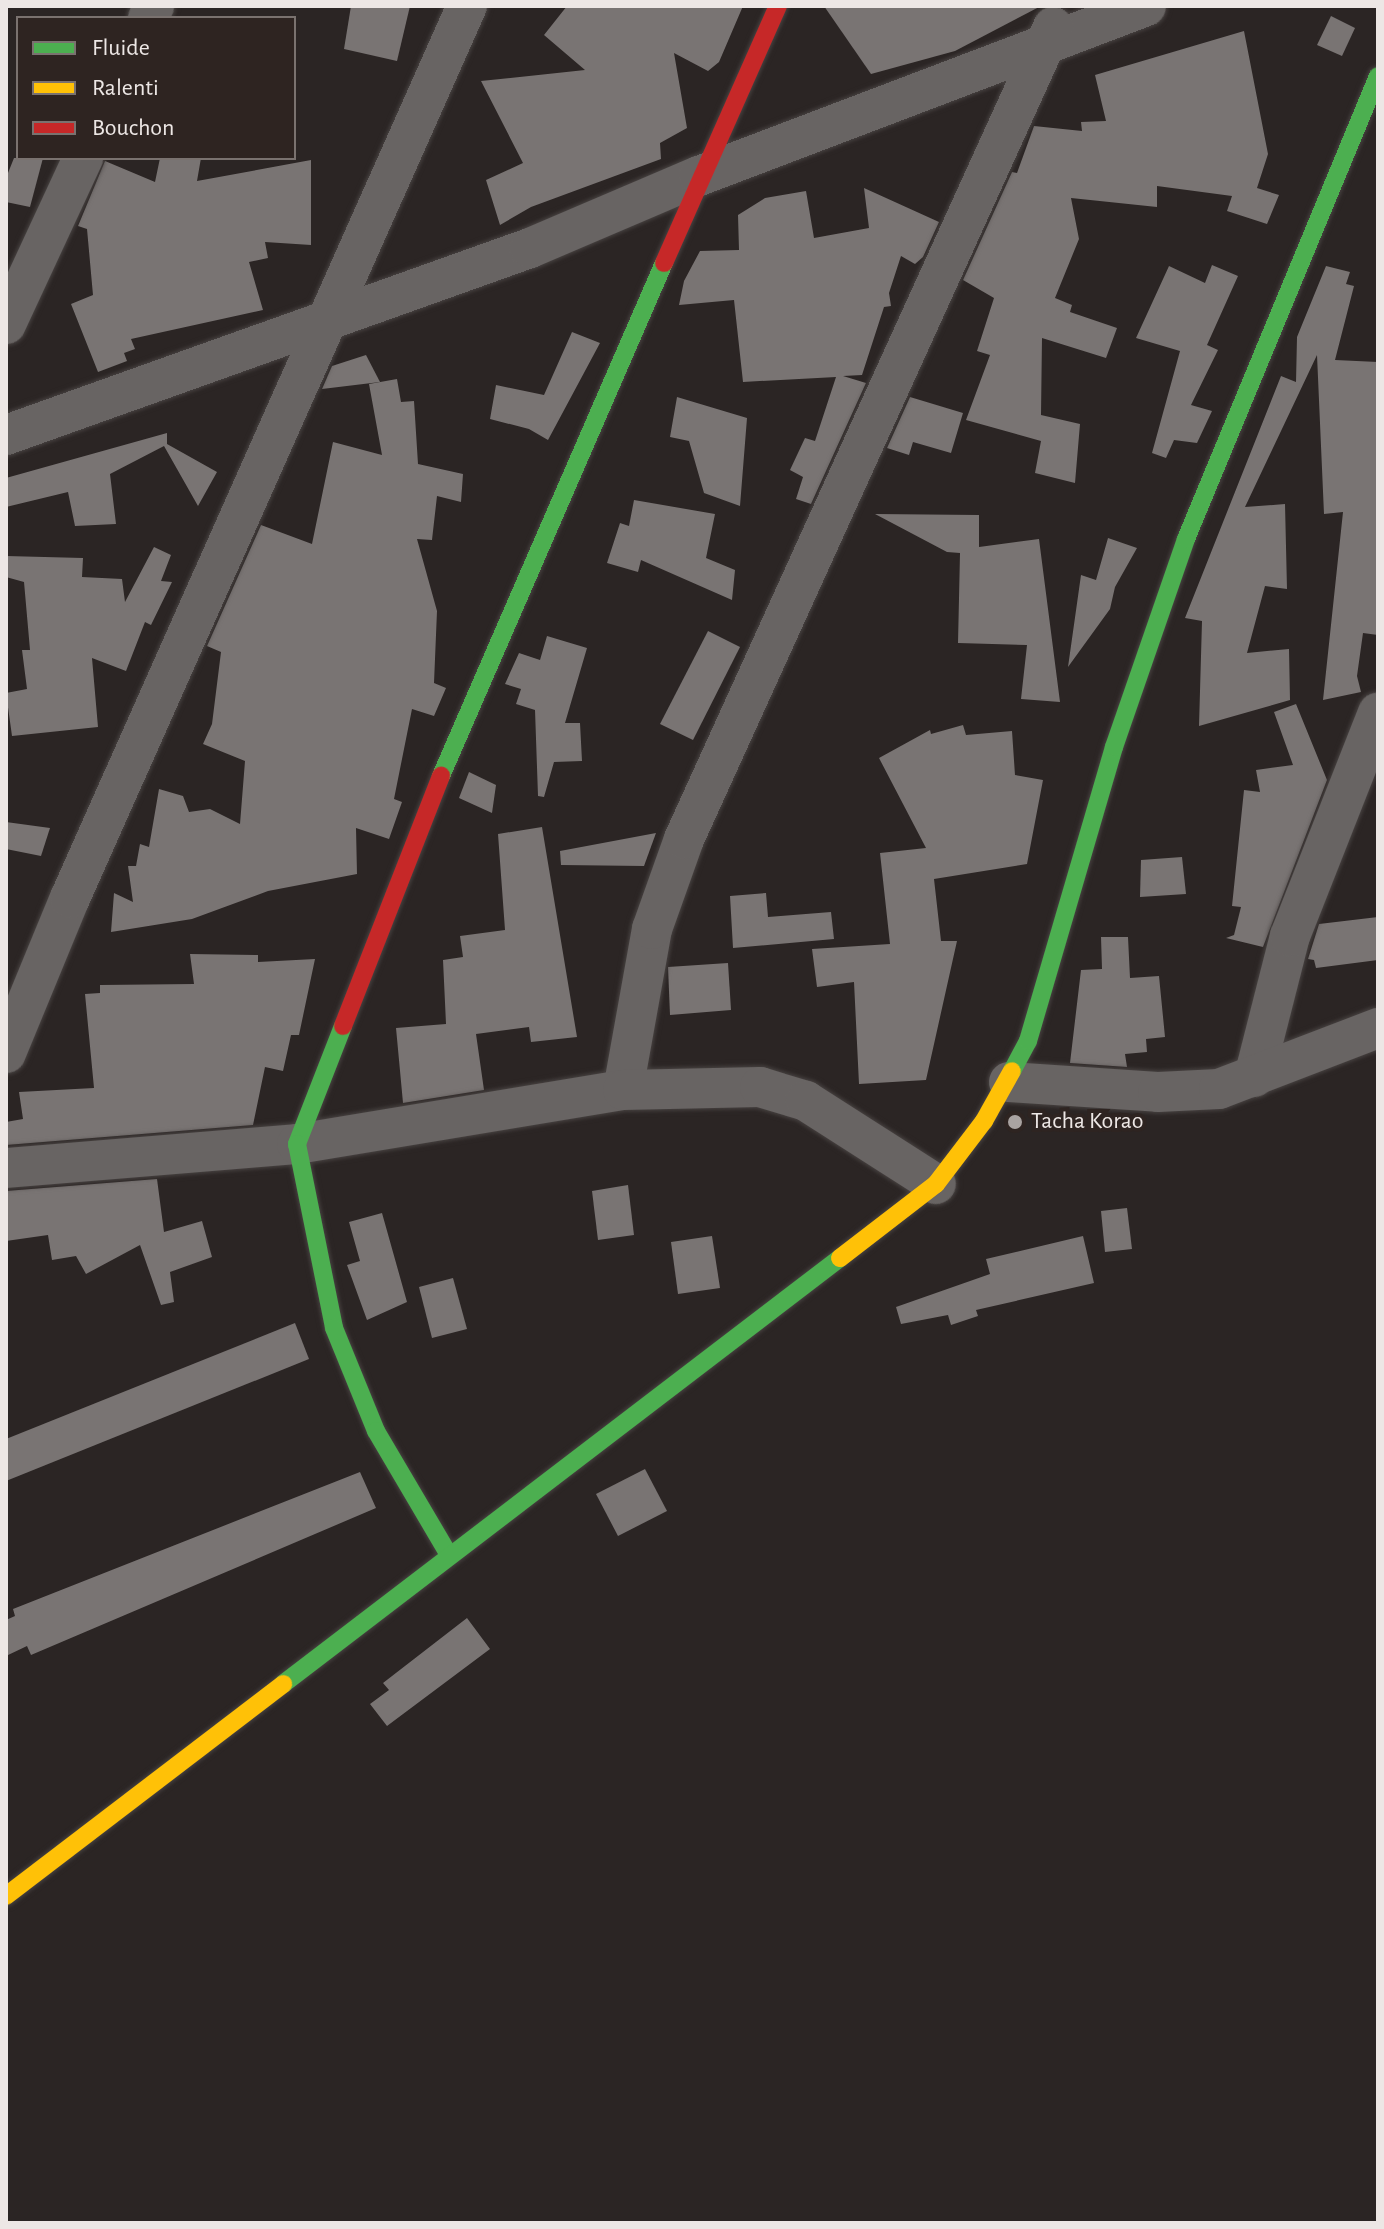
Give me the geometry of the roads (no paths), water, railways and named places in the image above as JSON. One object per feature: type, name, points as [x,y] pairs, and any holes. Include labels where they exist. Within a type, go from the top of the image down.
[{"type":"street","points":[[6,1053],[467,6]]},
{"type":"street","points":[[448,1553],[376,1431],[334,1328],[297,1144],[468,706],[699,176],[778,6]]},
{"type":"street","points":[[6,435],[326,325],[530,248],[1055,23],[1146,6]]},
{"type":"street","points":[[623,1090],[652,929],[684,839],[1055,23]]},
{"type":"street","points":[[6,1896],[448,1553],[650,1406],[936,1184],[1009,1082],[1035,1016],[1147,646],[1241,400],[1378,76]]},
{"type":"street","points":[[6,324],[82,160]]},
{"type":"street","points":[[1254,1077],[1290,936],[1378,713]]},
{"type":"street","points":[[1009,1082],[1187,1092],[1219,1089],[1378,1028]]},
{"type":"street","points":[[6,1168],[297,1144],[623,1090],[760,1087],[806,1101],[936,1184]]},
{"type":"place","name":"Tacha Korao","points":[[1015,1122]]}]
